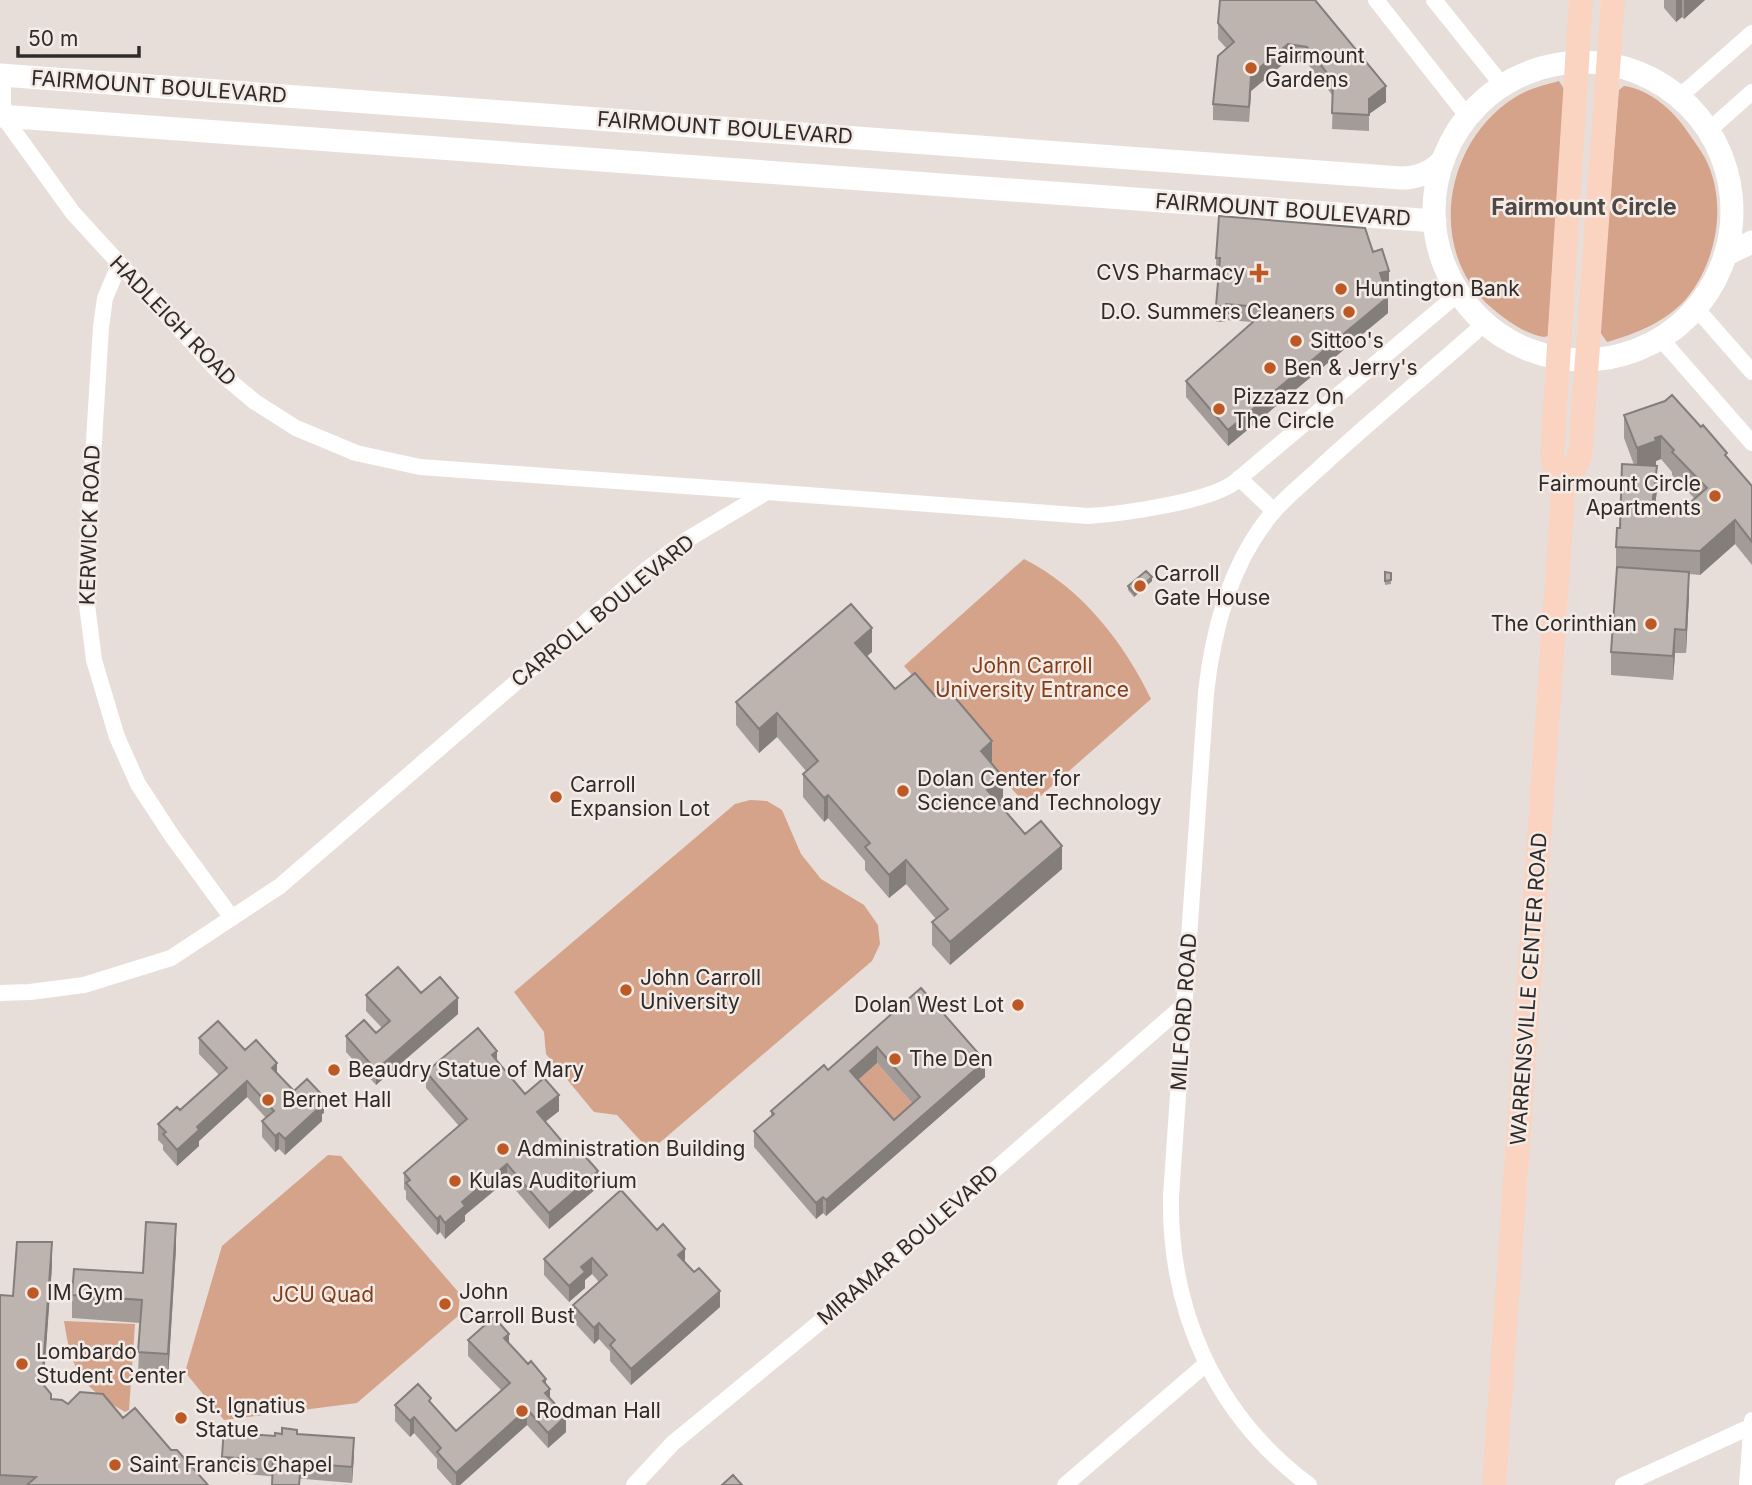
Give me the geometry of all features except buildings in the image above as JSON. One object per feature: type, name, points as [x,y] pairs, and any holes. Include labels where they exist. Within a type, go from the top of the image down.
[{"type":"main road","name":"WARRENSVILLE CENTER ROAD","points":[[1563,494],[1552,456],[1581,0]]},
{"type":"main road","name":"WARRENSVILLE CENTER ROAD","points":[[1494,1485],[1563,494],[1580,456],[1613,0]]},
{"type":"main road","points":[[1577,62],[1609,65],[1641,74],[1679,97],[1708,131],[1723,161],[1729,183],[1742,206],[1725,256],[1711,286],[1696,308],[1660,338],[1620,355],[1588,359],[1559,358],[1522,347],[1501,336],[1485,323],[1459,293],[1443,260],[1435,221],[1437,188],[1444,159],[1456,132],[1487,97],[1503,86],[1538,70],[1577,62]]},
{"type":"main road","name":"FAIRMOUNT BOULEVARD","points":[[2,75],[1401,178],[1426,173],[1436,168],[1444,159]]},
{"type":"main road","name":"FAIRMOUNT BOULEVARD","points":[[3,116],[1435,221]]},
{"type":"main road","points":[[1725,256],[1752,242]]},
{"type":"street","points":[[1376,0],[1468,117]]},
{"type":"street","points":[[1434,0],[1503,86]]},
{"type":"street","points":[[1679,97],[1752,33]]},
{"type":"street","name":"HADLEIGH ROAD","points":[[2,75],[3,116],[73,213],[202,354],[237,388],[296,428],[335,446],[399,464],[433,469],[767,492]]},
{"type":"street","points":[[1708,131],[1752,92]]},
{"type":"street","name":"KERWICK ROAD","points":[[119,265],[105,298],[101,327],[85,578],[89,634],[100,684],[117,737],[138,784],[232,918]]},
{"type":"street","points":[[767,492],[1088,516],[1161,506],[1223,490],[1459,293]]},
{"type":"street","points":[[1696,308],[1752,372]]},
{"type":"street","name":"MILFORD ROAD","points":[[1308,1485],[1265,1447],[1247,1426],[1206,1364],[1183,1301],[1171,1237],[1171,1196],[1184,1005],[1211,654],[1220,616],[1234,578],[1251,545],[1274,511],[1485,323]]},
{"type":"street","points":[[1660,338],[1752,443]]},
{"type":"street","points":[[1240,478],[1274,511]]},
{"type":"street","name":"CARROLL BOULEVARD","points":[[0,993],[84,985],[171,958],[280,886],[646,570],[688,538],[767,492]]},
{"type":"street","name":"MIRAMAR BOULEVARD","points":[[634,1485],[673,1443],[820,1322],[1184,1005]]},
{"type":"street","points":[[1065,1485],[1206,1364]]},
{"type":"street","points":[[1747,1485],[1752,1420]]},
{"type":"street","points":[[1623,1485],[1752,1426]]},
{"type":"green space","points":[[1559,81],[1564,89],[1548,336],[1544,337],[1524,330],[1504,318],[1472,286],[1458,259],[1451,229],[1452,199],[1458,170],[1471,142],[1490,118],[1519,95]]},
{"type":"green space","points":[[1624,86],[1643,91],[1668,109],[1682,123],[1703,155],[1716,193],[1716,231],[1705,268],[1686,299],[1650,326],[1607,342],[1600,332],[1601,312],[1619,90]]},
{"type":"green space","name":"John Carroll University Entrance","points":[[1024,559],[1065,585],[1083,601],[1128,658],[1151,699],[1028,807],[904,666]]},
{"type":"green space","points":[[750,800],[767,801],[782,810],[801,854],[821,879],[864,905],[878,925],[880,944],[872,961],[650,1151],[617,1115],[594,1112],[546,1054],[544,1032],[514,992],[735,804]]},
{"type":"green space","points":[[877,1063],[920,1112],[894,1136],[850,1087]]},
{"type":"green space","name":"JCU Quad","points":[[328,1155],[341,1156],[460,1294],[458,1316],[357,1403],[224,1420],[185,1372],[222,1246]]},
{"type":"green space","points":[[64,1321],[135,1324],[129,1410],[125,1412],[86,1383],[74,1363]]},
{"type":"place","name":"Fairmount Gardens","points":[[1251,68]]},
{"type":"place","name":"CVS Pharmacy","points":[[1259,273]]},
{"type":"place","name":"Huntington Bank","points":[[1341,289]]},
{"type":"place","name":"D.O. Summers Cleaners","points":[[1349,312]]},
{"type":"place","name":"Sittoo's","points":[[1296,341]]},
{"type":"place","name":"Ben & Jerry's","points":[[1270,368]]},
{"type":"place","name":"Pizzazz On The Circle","points":[[1219,409]]},
{"type":"place","name":"Fairmount Circle Apartments","points":[[1715,496]]},
{"type":"place","name":"Carroll Gate House","points":[[1140,586]]},
{"type":"place","name":"The Corinthian","points":[[1651,624]]},
{"type":"place","name":"Dolan Center for Science and Technology","points":[[903,791]]},
{"type":"place","name":"Carroll Expansion Lot","points":[[556,797]]},
{"type":"place","name":"John Carroll University","points":[[626,990]]},
{"type":"place","name":"Dolan West Lot","points":[[1018,1005]]},
{"type":"place","name":"The Den","points":[[895,1059]]},
{"type":"place","name":"Beaudry Statue of Mary","points":[[334,1070]]},
{"type":"place","name":"Bernet Hall","points":[[268,1100]]},
{"type":"place","name":"Administration Building","points":[[503,1149]]},
{"type":"place","name":"Kulas Auditorium","points":[[455,1181]]},
{"type":"place","name":"IM Gym","points":[[33,1293]]},
{"type":"place","name":"John Carroll Bust","points":[[445,1304]]},
{"type":"place","name":"Lombardo Student Center","points":[[22,1364]]},
{"type":"place","name":"Rodman Hall","points":[[522,1411]]},
{"type":"place","name":"St. Ignatius Statue","points":[[181,1418]]},
{"type":"place","name":"Saint Francis Chapel","points":[[115,1465]]},
{"type":"district","name":"Fairmount Circle","points":[[1584,207]]}]
